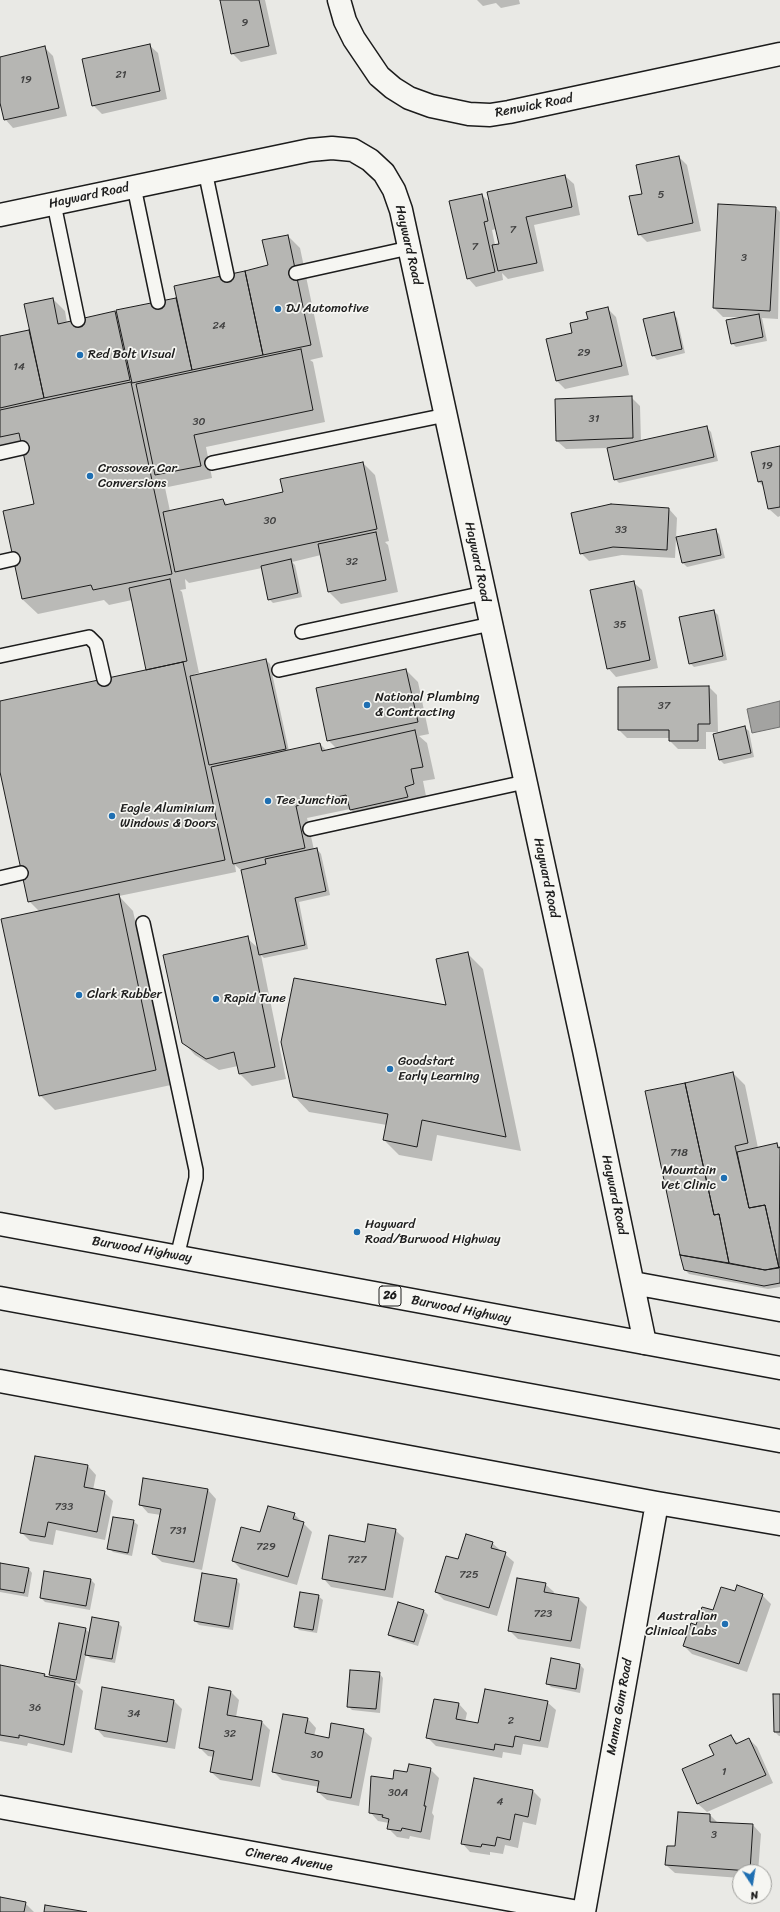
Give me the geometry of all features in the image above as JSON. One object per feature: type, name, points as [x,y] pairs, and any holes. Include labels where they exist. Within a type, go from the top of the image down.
[{"type":"main road","name":"Renwick Road","points":[[339,0],[345,21],[354,39],[379,76],[393,88],[409,98],[437,107],[469,114],[490,115],[510,112],[780,54]]},
{"type":"main road","name":"Hayward Road","points":[[0,215],[205,171],[310,150],[332,148],[353,150],[370,160],[384,173],[394,190],[401,210],[446,415],[645,1343]]},
{"type":"main road","name":"Burwood Highway","points":[[0,1224],[780,1368]]},
{"type":"main road","points":[[633,1283],[780,1310]]},
{"type":"main road","points":[[0,1298],[780,1441]]},
{"type":"main road","points":[[0,1381],[658,1503],[780,1524]]},
{"type":"main road","name":"Manna Gum Road","points":[[584,1912],[658,1503]]},
{"type":"main road","name":"Cinerea Avenue","points":[[0,1807],[578,1912]]},
{"type":"lane","points":[[205,171],[227,274]]},
{"type":"lane","points":[[134,187],[158,302]]},
{"type":"lane","points":[[54,204],[78,320]]},
{"type":"lane","points":[[296,273],[409,248]]},
{"type":"lane","points":[[212,463],[446,415]]},
{"type":"lane","points":[[0,453],[22,448]]},
{"type":"lane","points":[[0,562],[13,559]]},
{"type":"lane","points":[[302,632],[484,593]]},
{"type":"lane","points":[[279,670],[491,624]]},
{"type":"lane","points":[[0,656],[89,637],[96,644],[104,679]]},
{"type":"lane","points":[[310,829],[525,782]]},
{"type":"lane","points":[[0,878],[22,873]]},
{"type":"lane","points":[[143,923],[196,1174],[177,1257]]},
{"type":"shaded area","points":[[780,701],[780,727],[752,733],[747,709]]},
{"type":"building","points":[[220,0],[259,0],[269,46],[231,54]]},
{"type":"building","points":[[150,44],[160,91],[92,106],[82,59]]},
{"type":"building","points":[[45,46],[59,108],[4,120],[0,103],[0,57]]},
{"type":"building","points":[[679,156],[693,223],[638,235],[629,196],[642,194],[636,165]]},
{"type":"building","points":[[565,175],[572,207],[526,217],[537,263],[498,271],[492,245],[499,244],[487,192]]},
{"type":"building","points":[[482,194],[488,221],[484,222],[495,272],[467,279],[449,201]]},
{"type":"building","points":[[718,204],[776,207],[770,311],[713,308]]},
{"type":"building","name":"DJ Automotive","points":[[288,235],[311,345],[263,355],[245,271],[268,265],[262,240]]},
{"type":"building","points":[[245,271],[263,355],[192,370],[174,286]]},
{"type":"building","name":"Red Bolt Visual","points":[[53,298],[58,324],[115,311],[130,380],[44,398],[24,304]]},
{"type":"building","points":[[176,298],[192,370],[132,383],[116,310]]},
{"type":"building","points":[[608,307],[622,366],[556,381],[546,339],[572,333],[570,323],[588,319],[586,312]]},
{"type":"building","points":[[674,312],[682,349],[652,356],[643,319]]},
{"type":"building","points":[[759,314],[763,337],[731,344],[726,320]]},
{"type":"building","points":[[29,330],[44,398],[0,408],[0,336]]},
{"type":"building","points":[[301,349],[313,410],[194,435],[201,466],[155,475],[136,384]]},
{"type":"building","name":"Crossover Car Conversions","points":[[131,382],[172,574],[93,590],[91,585],[22,599],[3,511],[34,504],[19,433],[0,437],[0,410]]},
{"type":"building","points":[[632,396],[633,438],[556,441],[555,399]]},
{"type":"building","points":[[707,426],[714,457],[614,480],[607,448]]},
{"type":"building","points":[[780,446],[780,507],[768,509],[762,481],[758,482],[751,452]]},
{"type":"building","points":[[363,462],[377,529],[175,572],[163,512],[223,499],[225,505],[283,492],[280,479]]},
{"type":"building","points":[[611,504],[669,508],[667,550],[613,547],[580,554],[571,513]]},
{"type":"building","points":[[716,529],[721,555],[682,563],[676,537]]},
{"type":"building","points":[[376,532],[386,580],[328,592],[318,544]]},
{"type":"building","points":[[291,559],[298,593],[268,600],[261,566]]},
{"type":"building","points":[[170,579],[187,661],[146,670],[129,588]]},
{"type":"building","points":[[634,581],[650,660],[607,669],[590,590]]},
{"type":"building","points":[[714,610],[723,656],[689,664],[679,617]]},
{"type":"building","points":[[266,659],[286,749],[209,765],[190,676]]},
{"type":"building","name":"Eagle Aluminium Windows & Doors","points":[[183,662],[225,860],[28,902],[0,772],[0,701]]},
{"type":"building","name":"National Plumbing & Contracting","points":[[406,669],[418,722],[327,741],[316,688]]},
{"type":"building","points":[[709,686],[710,724],[698,724],[698,741],[669,741],[669,730],[618,730],[618,687]]},
{"type":"building","points":[[745,726],[751,753],[719,760],[713,734]]},
{"type":"building","name":"Tee Junction","points":[[415,730],[423,767],[411,769],[414,784],[405,787],[408,797],[350,810],[346,795],[296,806],[305,848],[233,864],[211,767],[320,743],[322,751]]},
{"type":"building","points":[[317,848],[326,891],[295,898],[305,945],[259,955],[241,870],[266,864],[265,859]]},
{"type":"building","name":"Clark Rubber","points":[[119,894],[156,1070],[39,1096],[1,919]]},
{"type":"building","name":"Rapid Tune","points":[[248,936],[275,1067],[239,1074],[234,1052],[206,1059],[182,1043],[163,955]]},
{"type":"building","name":"Goodstart Early Learning","points":[[468,952],[506,1137],[422,1120],[417,1147],[383,1140],[388,1114],[293,1097],[281,1042],[294,978],[446,1005],[436,959]]},
{"type":"building","name":"Mountain Vet Clinic","points":[[733,1072],[748,1143],[735,1146],[749,1208],[765,1205],[779,1268],[765,1270],[729,1263],[719,1214],[714,1215],[685,1083]]},
{"type":"building","points":[[685,1083],[714,1215],[719,1214],[729,1263],[680,1255],[645,1091]]},
{"type":"building","points":[[777,1143],[778,1148],[780,1147],[779,1268],[765,1205],[749,1208],[737,1152]]},
{"type":"building","points":[[680,1255],[765,1270],[780,1267],[780,1283],[764,1286],[684,1270]]},
{"type":"building","points":[[35,1456],[88,1465],[84,1487],[105,1491],[97,1532],[48,1522],[45,1537],[20,1533]]},
{"type":"building","points":[[143,1478],[208,1489],[194,1562],[152,1554],[161,1509],[139,1505]]},
{"type":"building","points":[[268,1506],[295,1513],[293,1519],[304,1522],[288,1577],[232,1561],[241,1527],[260,1532]]},
{"type":"building","points":[[113,1517],[134,1520],[128,1553],[107,1549]]},
{"type":"building","points":[[368,1524],[396,1529],[385,1590],[322,1579],[329,1535],[365,1542]]},
{"type":"building","points":[[466,1534],[493,1542],[491,1548],[506,1552],[489,1608],[435,1592],[446,1556],[458,1559]]},
{"type":"building","points":[[0,1563],[29,1568],[24,1593],[0,1589]]},
{"type":"building","points":[[44,1571],[91,1579],[86,1606],[40,1598]]},
{"type":"building","points":[[202,1573],[237,1579],[229,1627],[194,1621]]},
{"type":"building","points":[[517,1578],[546,1583],[544,1592],[579,1598],[571,1641],[508,1631]]},
{"type":"building","name":"Australian Clinical Labs","points":[[737,1585],[763,1594],[739,1664],[683,1646],[691,1623],[696,1625],[702,1607],[713,1610],[721,1587],[735,1591]]},
{"type":"building","points":[[300,1592],[319,1595],[313,1630],[294,1627]]},
{"type":"building","points":[[398,1602],[424,1610],[414,1642],[388,1635]]},
{"type":"building","points":[[92,1617],[119,1622],[112,1659],[85,1655]]},
{"type":"building","points":[[59,1623],[86,1628],[76,1680],[49,1675]]},
{"type":"building","points":[[551,1658],[580,1664],[576,1689],[546,1684]]},
{"type":"building","points":[[0,1665],[75,1682],[64,1745],[19,1735],[19,1738],[0,1735]]},
{"type":"building","points":[[350,1670],[380,1672],[376,1709],[347,1707]]},
{"type":"building","points":[[102,1687],[174,1700],[167,1742],[95,1729]]},
{"type":"building","points":[[209,1687],[231,1691],[227,1715],[262,1721],[252,1780],[210,1772],[214,1751],[199,1748]]},
{"type":"building","points":[[485,1689],[548,1701],[540,1741],[515,1736],[513,1747],[495,1744],[494,1750],[426,1738],[434,1699],[459,1703],[456,1719],[478,1723]]},
{"type":"building","points":[[773,1694],[780,1694],[780,1732],[774,1732]]},
{"type":"building","points":[[283,1714],[308,1718],[305,1733],[329,1738],[331,1723],[364,1729],[351,1798],[317,1792],[319,1781],[272,1772]]},
{"type":"building","points":[[731,1735],[736,1744],[749,1738],[766,1775],[697,1804],[682,1769],[714,1755],[709,1745]]},
{"type":"building","points":[[409,1764],[431,1768],[421,1832],[402,1828],[401,1831],[387,1829],[389,1819],[382,1817],[383,1815],[369,1813],[371,1776],[393,1779],[394,1770],[407,1772]]},
{"type":"building","points":[[474,1778],[533,1790],[528,1817],[515,1814],[510,1840],[497,1837],[495,1846],[482,1844],[481,1847],[461,1844]]},
{"type":"building","points":[[678,1812],[710,1814],[710,1822],[753,1824],[750,1864],[732,1864],[732,1870],[665,1865],[667,1846],[675,1846]]},
{"type":"building","points":[[0,1897],[26,1902],[24,1912],[0,1912]]},
{"type":"building","points":[[45,1905],[87,1912],[44,1912]]},
{"type":"place","name":"DJ Automotive","points":[[278,309]]},
{"type":"place","name":"Red Bolt Visual","points":[[80,355]]},
{"type":"place","name":"Crossover Car Conversions","points":[[90,476]]},
{"type":"place","name":"National Plumbing & Contracting","points":[[367,705]]},
{"type":"place","name":"Tee Junction","points":[[268,801]]},
{"type":"place","name":"Eagle Aluminium Windows & Doors","points":[[112,816]]},
{"type":"place","name":"Clark Rubber","points":[[79,995]]},
{"type":"place","name":"Rapid Tune","points":[[216,999]]},
{"type":"place","name":"Goodstart Early Learning","points":[[390,1069]]},
{"type":"place","name":"Mountain Vet Clinic","points":[[724,1178]]},
{"type":"place","name":"Hayward Road/Burwood Highway","points":[[357,1232]]},
{"type":"place","name":"Australian Clinical Labs","points":[[725,1624]]}]
